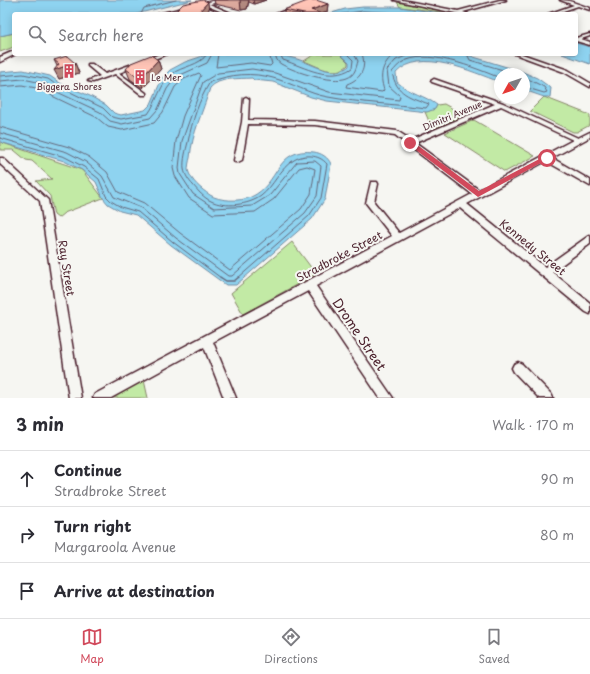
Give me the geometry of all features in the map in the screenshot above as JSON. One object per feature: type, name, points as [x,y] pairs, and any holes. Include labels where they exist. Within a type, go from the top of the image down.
[{"type":"main road","points":[[170,12],[224,0]]},
{"type":"main road","points":[[0,60],[12,54]]},
{"type":"street","points":[[396,0],[456,12],[504,0]]},
{"type":"street","points":[[402,1],[408,0]]},
{"type":"street","points":[[562,0],[590,9]]},
{"type":"street","points":[[206,4],[226,12]]},
{"type":"street","points":[[556,12],[579,5]]},
{"type":"street","points":[[284,12],[299,7]]},
{"type":"street","points":[[578,39],[590,35]]},
{"type":"street","points":[[578,39],[590,44]]},
{"type":"street","points":[[91,80],[159,56]]},
{"type":"street","points":[[523,56],[566,71],[590,84]]},
{"type":"street","points":[[90,65],[104,76]]},
{"type":"street","points":[[114,72],[144,94]]},
{"type":"street","points":[[434,81],[462,89],[494,101]]},
{"type":"street","points":[[238,160],[245,122],[246,99]]},
{"type":"street","points":[[502,104],[529,115],[577,140]]},
{"type":"street","name":"Dimitri Avenue","points":[[410,143],[502,104]]},
{"type":"street","points":[[245,122],[315,122],[397,133],[478,194]]},
{"type":"street","name":"Stradbroke Street","points":[[99,398],[590,134]]},
{"type":"street","points":[[547,158],[590,183]]},
{"type":"street","name":"Ray Street","points":[[0,160],[44,200],[75,398]]},
{"type":"street","points":[[374,184],[370,203],[398,238]]},
{"type":"street","name":"Kennedy Street","points":[[460,204],[590,308]]},
{"type":"street","points":[[545,272],[590,239]]},
{"type":"street","name":"Drome Street","points":[[310,285],[387,398]]},
{"type":"street","points":[[207,340],[230,398]]},
{"type":"street","points":[[518,368],[547,398]]},
{"type":"green space","points":[[397,2],[449,12],[442,12],[400,7]]},
{"type":"green space","points":[[12,33],[12,48],[0,52],[0,36]]},
{"type":"green space","points":[[312,56],[342,56],[348,62],[348,65],[338,71],[332,71],[304,61]]},
{"type":"green space","points":[[544,97],[590,115],[590,125],[577,132],[573,132],[530,111]]},
{"type":"green space","points":[[444,104],[464,115],[434,128],[431,126],[425,112],[435,109],[437,105]]},
{"type":"green space","points":[[474,120],[535,156],[505,172],[445,133]]},
{"type":"green space","points":[[0,142],[82,170],[103,198],[64,213],[58,218],[54,215],[50,196],[36,181],[52,179],[32,161],[26,160],[14,150],[0,150]]},
{"type":"green space","points":[[292,242],[316,274],[243,314],[231,293]]},
{"type":"green space","points":[[144,380],[148,398],[109,398]]},
{"type":"water","points":[[0,0],[192,0],[144,12],[12,12],[12,33],[0,36]]},
{"type":"water","points":[[363,7],[400,7],[433,12],[335,12]]},
{"type":"water","points":[[578,44],[590,47],[590,64],[568,56],[578,56]]},
{"type":"water","points":[[203,56],[286,56],[323,69],[337,71],[343,70],[349,66],[349,62],[342,56],[471,56],[510,68],[494,68],[494,80],[446,64],[418,62],[406,66],[396,73],[397,82],[437,105],[435,109],[427,112],[327,101],[311,97],[273,82],[254,80],[252,78],[230,79],[214,84],[210,88],[195,131],[188,170],[194,181],[210,195],[219,199],[230,200],[241,200],[251,197],[268,184],[285,161],[292,155],[301,152],[319,153],[326,157],[331,164],[325,199],[312,219],[236,285],[226,285],[171,245],[136,215],[120,211],[108,204],[103,198],[96,182],[82,170],[64,161],[0,142],[0,72],[23,70],[50,76],[60,83],[90,96],[106,105],[114,113],[121,115],[145,110],[151,104],[162,78],[170,70],[185,62]]},
{"type":"water","points":[[530,75],[551,88],[550,97],[544,97],[530,92]]},
{"type":"building","points":[[203,0],[208,2],[199,12],[176,11],[183,4]]},
{"type":"building","points":[[310,0],[316,0],[328,4],[311,10],[316,12],[294,12],[284,10]]},
{"type":"building","points":[[67,56],[75,63],[54,70],[59,64],[54,60]]},
{"type":"building","points":[[148,56],[152,56],[158,60],[140,79],[126,69],[131,63]]},
{"type":"place","name":"Biggera Shores","points":[[69,71]]},
{"type":"place","name":"Le Mer","points":[[140,77]]},
{"type":"route","points":[[410,143],[478,194],[547,158]]}]
